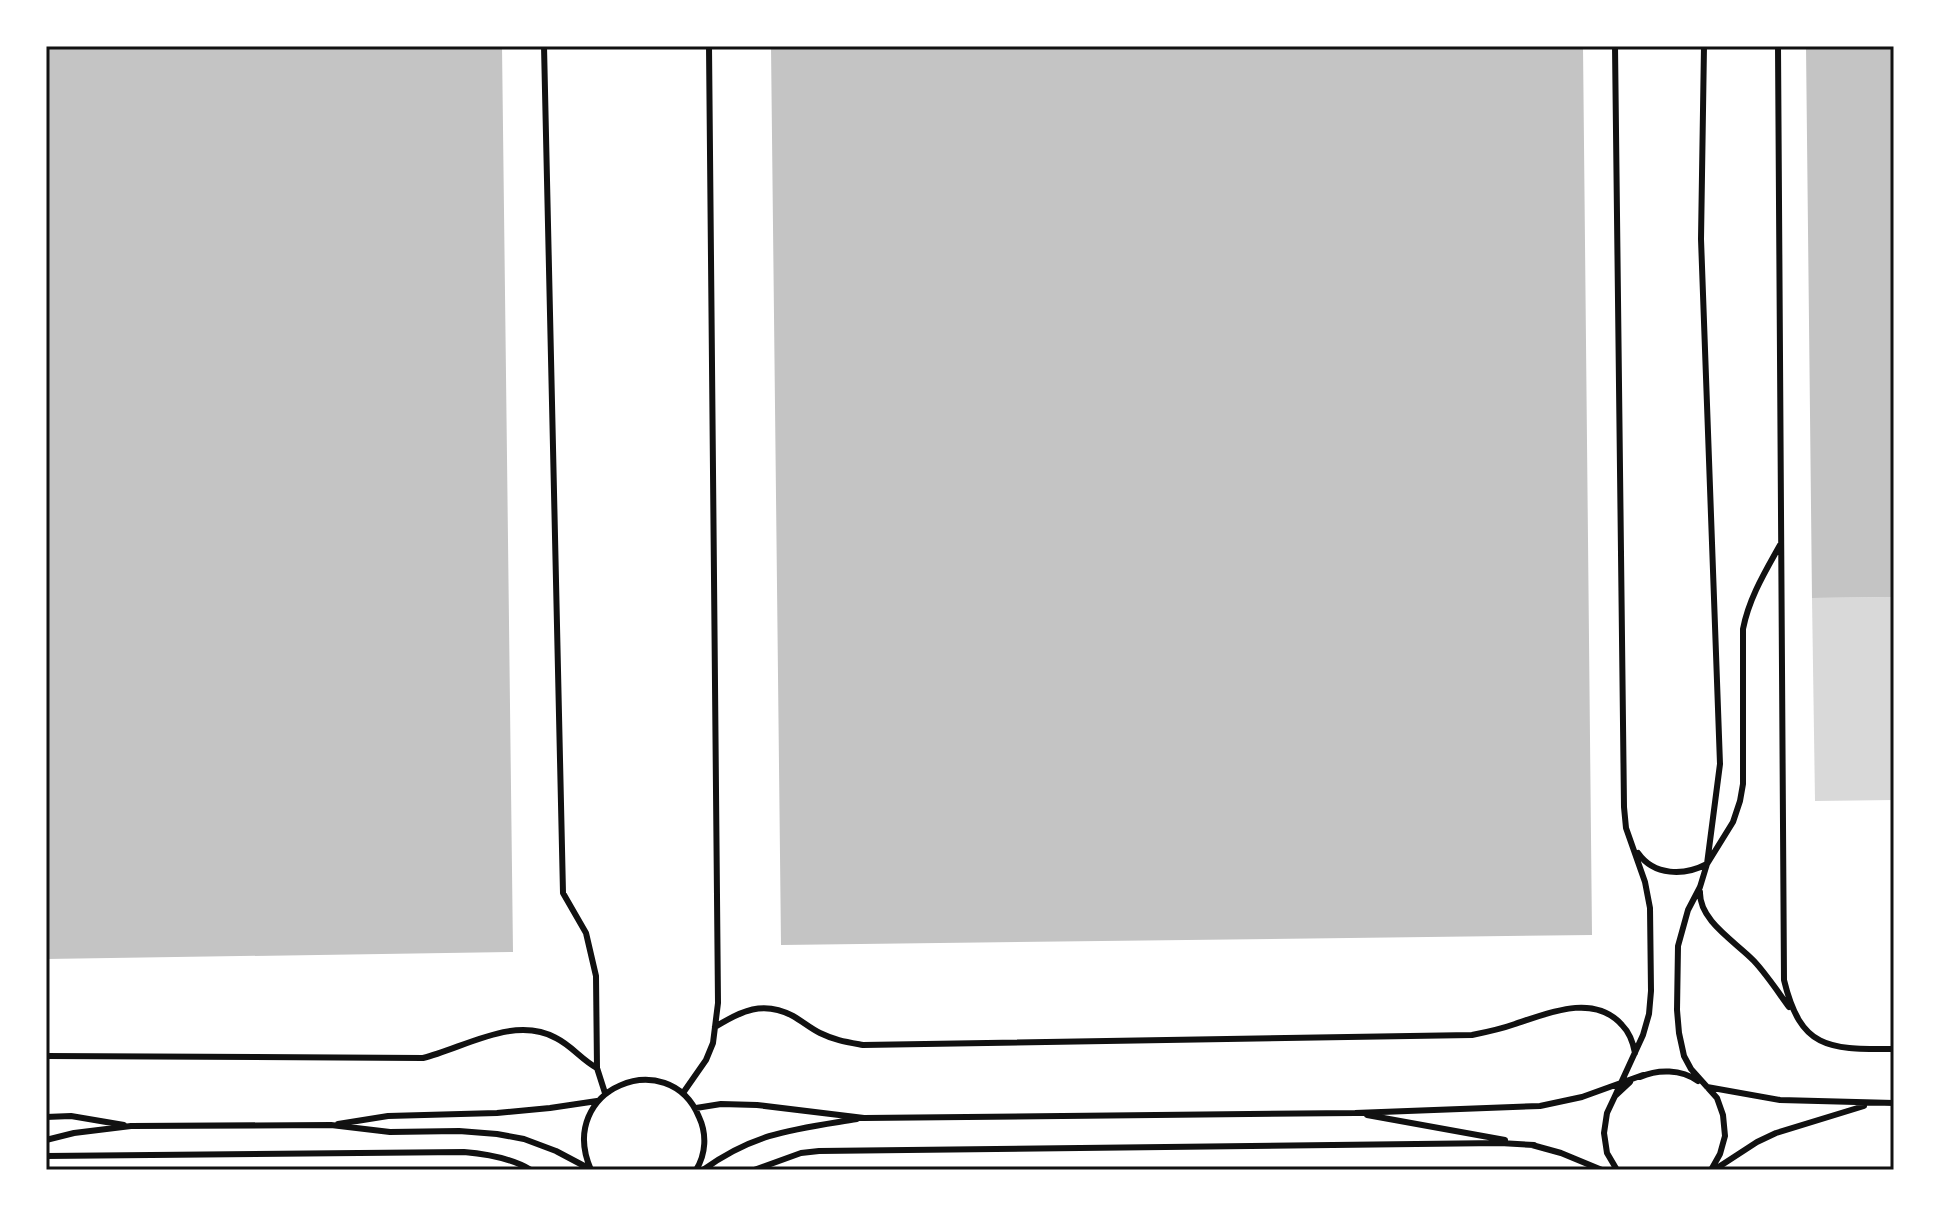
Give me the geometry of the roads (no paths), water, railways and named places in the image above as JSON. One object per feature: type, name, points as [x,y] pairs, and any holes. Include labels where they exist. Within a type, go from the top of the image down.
[{"type":"lane","points":[[544,46],[563,893],[586,933],[596,976],[597,1068],[605,1093]]},
{"type":"lane","points":[[683,1093],[706,1060],[713,1043],[718,1003],[709,46]]},
{"type":"lane","points":[[1615,46],[1624,807],[1626,828],[1645,882],[1650,908],[1651,991],[1649,1014],[1635,1054],[1607,1113],[1604,1133],[1607,1153],[1617,1170]]},
{"type":"lane","points":[[1704,46],[1701,239],[1720,764],[1707,864],[1688,910],[1678,946],[1677,1010],[1684,1056],[1691,1069],[1717,1098],[1723,1115],[1725,1136],[1712,1170]]},
{"type":"lane","points":[[1778,46],[1784,980],[1799,1020]]},
{"type":"lane","points":[[1634,847],[1652,866],[1686,872],[1707,864],[1733,822],[1743,784],[1743,629],[1753,594],[1781,542]]},
{"type":"lane","points":[[1700,887],[1699,898],[1708,916],[1754,962],[1818,1040],[1848,1049],[1894,1049]]},
{"type":"lane","points":[[715,1027],[748,1009],[763,1008],[791,1014],[836,1040],[863,1045],[1472,1035],[1580,1007],[1609,1013],[1618,1020],[1632,1038],[1635,1054]]},
{"type":"lane","points":[[46,1056],[423,1058],[500,1032],[538,1031],[554,1036],[597,1068]]},
{"type":"lane","points":[[696,1108],[721,1104],[757,1105],[864,1118],[1355,1113],[1540,1106],[1582,1097],[1659,1071],[1691,1076],[1706,1086],[1780,1100],[1894,1103]]},
{"type":"lane","points":[[1615,1096],[1643,1075]]},
{"type":"lane","points":[[590,1169],[584,1152],[583,1134],[597,1101],[623,1083],[644,1079],[664,1083],[683,1093],[696,1108],[703,1125],[705,1145],[696,1170]]},
{"type":"lane","points":[[331,1125],[388,1116],[497,1113],[597,1101]]},
{"type":"lane","points":[[1712,1170],[1776,1133],[1872,1104]]},
{"type":"lane","points":[[1355,1113],[1534,1145],[1602,1170]]},
{"type":"lane","points":[[46,1117],[71,1116],[131,1126]]},
{"type":"lane","points":[[703,1170],[737,1148],[778,1132],[864,1118]]},
{"type":"lane","points":[[46,1140],[131,1126],[331,1125],[390,1132],[459,1131],[524,1139],[590,1169]]},
{"type":"lane","points":[[754,1170],[801,1153],[819,1151],[1534,1145]]},
{"type":"lane","points":[[46,1156],[464,1152],[507,1159],[531,1170]]}]
